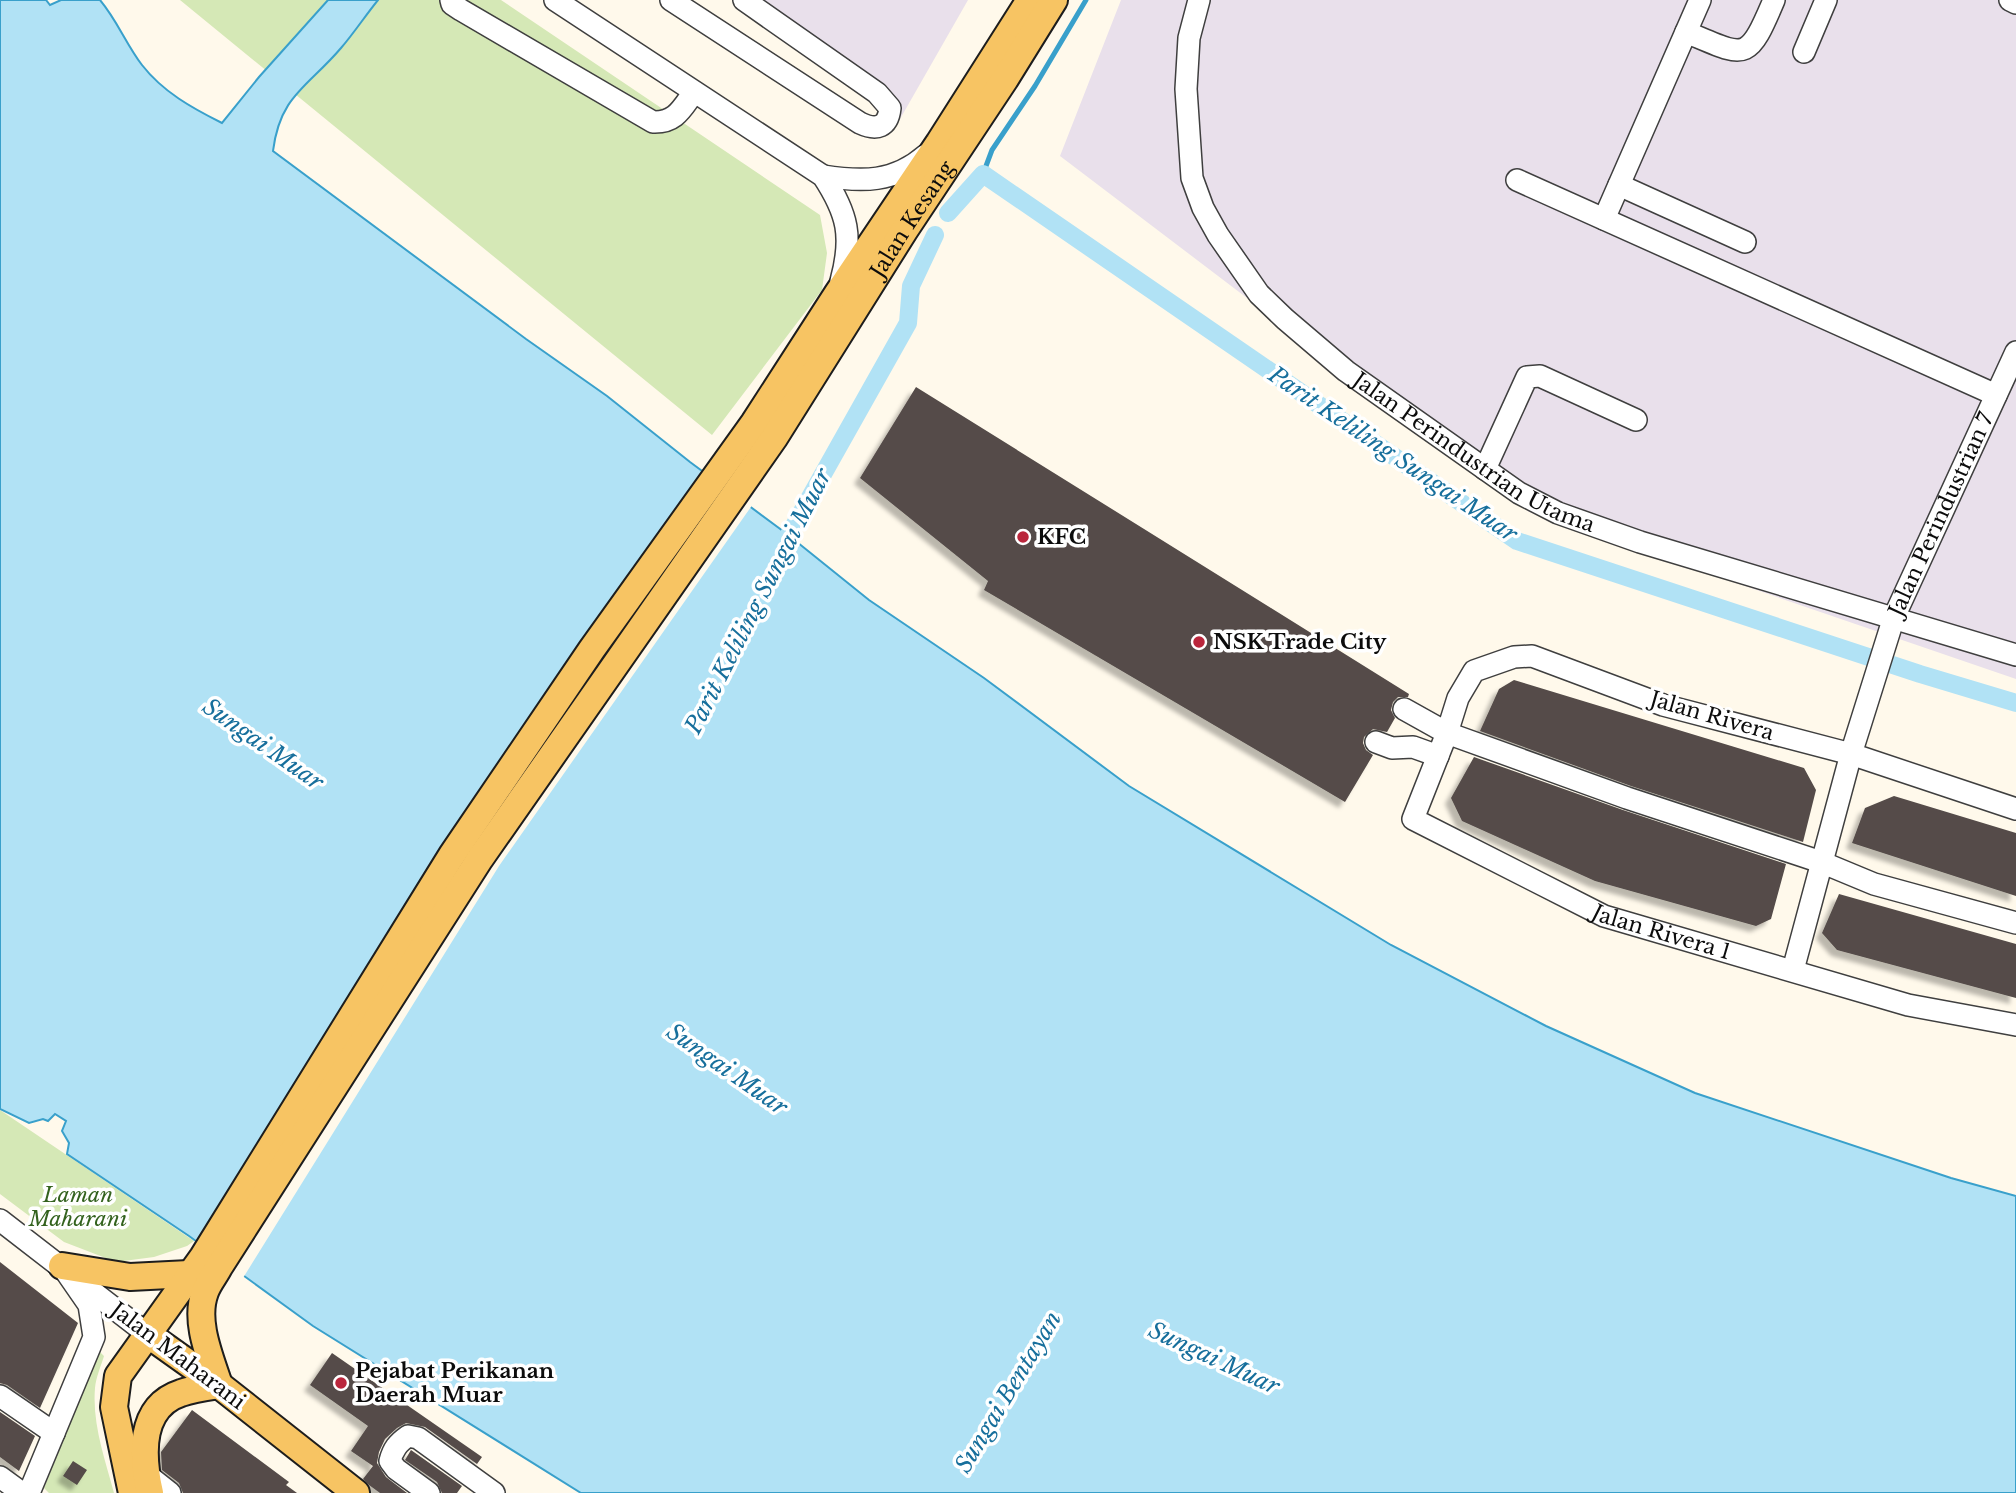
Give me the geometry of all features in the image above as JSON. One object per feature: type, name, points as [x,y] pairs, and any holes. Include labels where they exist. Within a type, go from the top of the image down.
[{"type":"main road","name":"Jalan Kesang","points":[[764,430],[838,293],[939,143],[1030,0]]},
{"type":"main road","name":"Jalan Kesang","points":[[764,430],[904,231],[1054,0]]},
{"type":"main road","points":[[143,1487],[114,1407],[118,1376],[146,1333],[204,1266],[453,855],[592,649],[764,430]]},
{"type":"main road","points":[[62,1266],[130,1277],[204,1266]]},
{"type":"main road","points":[[143,1487],[143,1445],[148,1424],[159,1407],[178,1393],[219,1385],[206,1345],[202,1318],[204,1266]]},
{"type":"main road","name":"Jalan Maharani","points":[[146,1333],[219,1385],[356,1493]]},
{"type":"street","points":[[451,0],[461,10],[653,122],[674,119],[694,92]]},
{"type":"street","points":[[555,0],[823,176],[854,181],[888,177],[915,164],[939,143]]},
{"type":"street","points":[[671,0],[860,124],[882,127],[889,117],[890,108],[877,93],[744,0]]},
{"type":"street","name":"Jalan Perindustrian Utama","points":[[1199,0],[1189,38],[1186,89],[1192,178],[1203,208],[1218,235],[1259,294],[1346,371],[1519,493],[1558,513],[1640,542],[2016,654]]},
{"type":"street","points":[[1604,219],[1700,0]]},
{"type":"street","points":[[1686,32],[1733,52],[1746,49],[1760,34],[1774,0]]},
{"type":"street","points":[[1804,52],[1826,0]]},
{"type":"street","points":[[2010,0],[2016,3]]},
{"type":"street","points":[[823,176],[838,200],[846,225],[848,254],[838,293]]},
{"type":"street","points":[[1517,180],[1996,395]]},
{"type":"street","points":[[1619,185],[1745,242]]},
{"type":"street","points":[[1682,254],[1697,220]]},
{"type":"street","name":"Jalan Perindustrian 7","points":[[1793,970],[1851,754],[1894,617],[2016,352]]},
{"type":"street","points":[[1485,468],[1527,377],[1540,376],[1636,419]]},
{"type":"street","name":"Jalan Rivera","points":[[1447,733],[1458,698],[1474,671],[1514,657],[1532,656],[1663,705],[1851,754],[2016,809]]},
{"type":"street","points":[[1404,709],[1447,733],[1627,798],[1821,862],[1874,884],[2016,923]]},
{"type":"street","name":"Jalan Rivera 1","points":[[1447,733],[1413,819],[1604,916],[1908,1005],[2016,1025]]},
{"type":"street","points":[[1376,742],[1392,748],[1413,747],[1438,756]]},
{"type":"street","name":"Jalan Maharani","points":[[0,1220],[146,1333]]},
{"type":"street","points":[[29,1493],[94,1337],[89,1305],[62,1266]]},
{"type":"street","points":[[0,1396],[54,1433]]},
{"type":"street","points":[[429,1493],[396,1469],[390,1461],[400,1441],[408,1436],[418,1438],[494,1493]]},
{"type":"street","points":[[0,1477],[22,1493]]},
{"type":"street","points":[[143,1487],[170,1493]]},
{"type":"shaded area","points":[[747,0],[968,0],[900,119]]},
{"type":"shaded area","points":[[1121,0],[2016,0],[2016,679],[1529,512],[1060,156]]},
{"type":"green space","points":[[180,0],[501,0],[820,215],[827,253],[822,290],[712,435]]},
{"type":"green space","name":"Laman Maharani","points":[[0,1110],[194,1241],[154,1257],[116,1262],[64,1242],[0,1194]]},
{"type":"green space","points":[[99,1351],[104,1356],[96,1384],[95,1415],[114,1493],[49,1493],[44,1488]]},
{"type":"water","points":[[0,0],[46,0],[50,5],[61,0],[100,0],[150,75],[179,98],[222,123],[328,0],[378,0],[341,48],[289,104],[282,117],[273,151],[607,396],[869,600],[984,678],[1129,786],[1391,945],[1546,1026],[1695,1093],[1951,1178],[2016,1196],[2016,1493],[581,1493],[313,1326],[189,1236],[67,1154],[69,1143],[62,1131],[66,1121],[55,1114],[48,1121],[43,1119],[29,1123],[0,1109]]},
{"type":"pier","points":[[707,470],[753,504],[499,866],[243,1278],[196,1245]]},
{"type":"building","name":"NSK Trade City","points":[[916,387],[1409,694],[1408,697],[1398,697],[1393,702],[1391,710],[1395,718],[1387,732],[1373,729],[1364,737],[1366,750],[1373,755],[1345,802],[984,590],[988,581],[860,478]]},
{"type":"building","points":[[1514,680],[1804,768],[1816,790],[1803,842],[1631,786],[1480,731],[1499,689]]},
{"type":"building","points":[[1474,757],[1786,864],[1771,919],[1756,926],[1595,881],[1462,821],[1451,798]]},
{"type":"building","points":[[1894,796],[2016,833],[2016,896],[1852,843],[1865,808]]},
{"type":"building","points":[[1839,894],[2016,944],[2016,998],[1837,950],[1822,933]]},
{"type":"building","points":[[0,1262],[78,1323],[40,1408],[0,1383]]},
{"type":"building","points":[[332,1353],[482,1457],[477,1464],[425,1427],[406,1423],[385,1439],[377,1463],[386,1477],[407,1493],[380,1493],[369,1485],[363,1479],[373,1466],[351,1451],[368,1426],[310,1385]]},
{"type":"building","points":[[192,1410],[289,1482],[286,1485],[297,1493],[183,1493],[179,1483],[162,1470],[161,1452]]},
{"type":"building","points":[[0,1412],[35,1436],[19,1471],[0,1457]]},
{"type":"building","points":[[411,1450],[462,1486],[457,1493],[442,1493],[437,1482],[405,1460]]},
{"type":"building","points":[[73,1461],[87,1470],[77,1485],[63,1476]]},
{"type":"waterway","points":[[983,174],[992,150],[1035,86],[1086,0]]},
{"type":"waterway","name":"Parit Keliling Sungai Muar","points":[[948,213],[983,174],[1517,541],[2016,703]]},
{"type":"waterway","name":"Parit Keliling Sungai Muar","points":[[777,556],[908,323],[911,286],[935,235]]},
{"type":"place","name":"KFC","points":[[1023,537]]},
{"type":"place","name":"NSK Trade City","points":[[1199,642]]},
{"type":"place","name":"Pejabat Perikanan Daerah Muar","points":[[341,1383]]},
{"type":"water label","name":"Sungai Muar","points":[[263,744]]},
{"type":"water label","name":"Sungai Muar","points":[[727,1069]]},
{"type":"water label","name":"Sungai Muar","points":[[1214,1358]]},
{"type":"water label","name":"Sungai Bentayan","points":[[1008,1392]]}]
